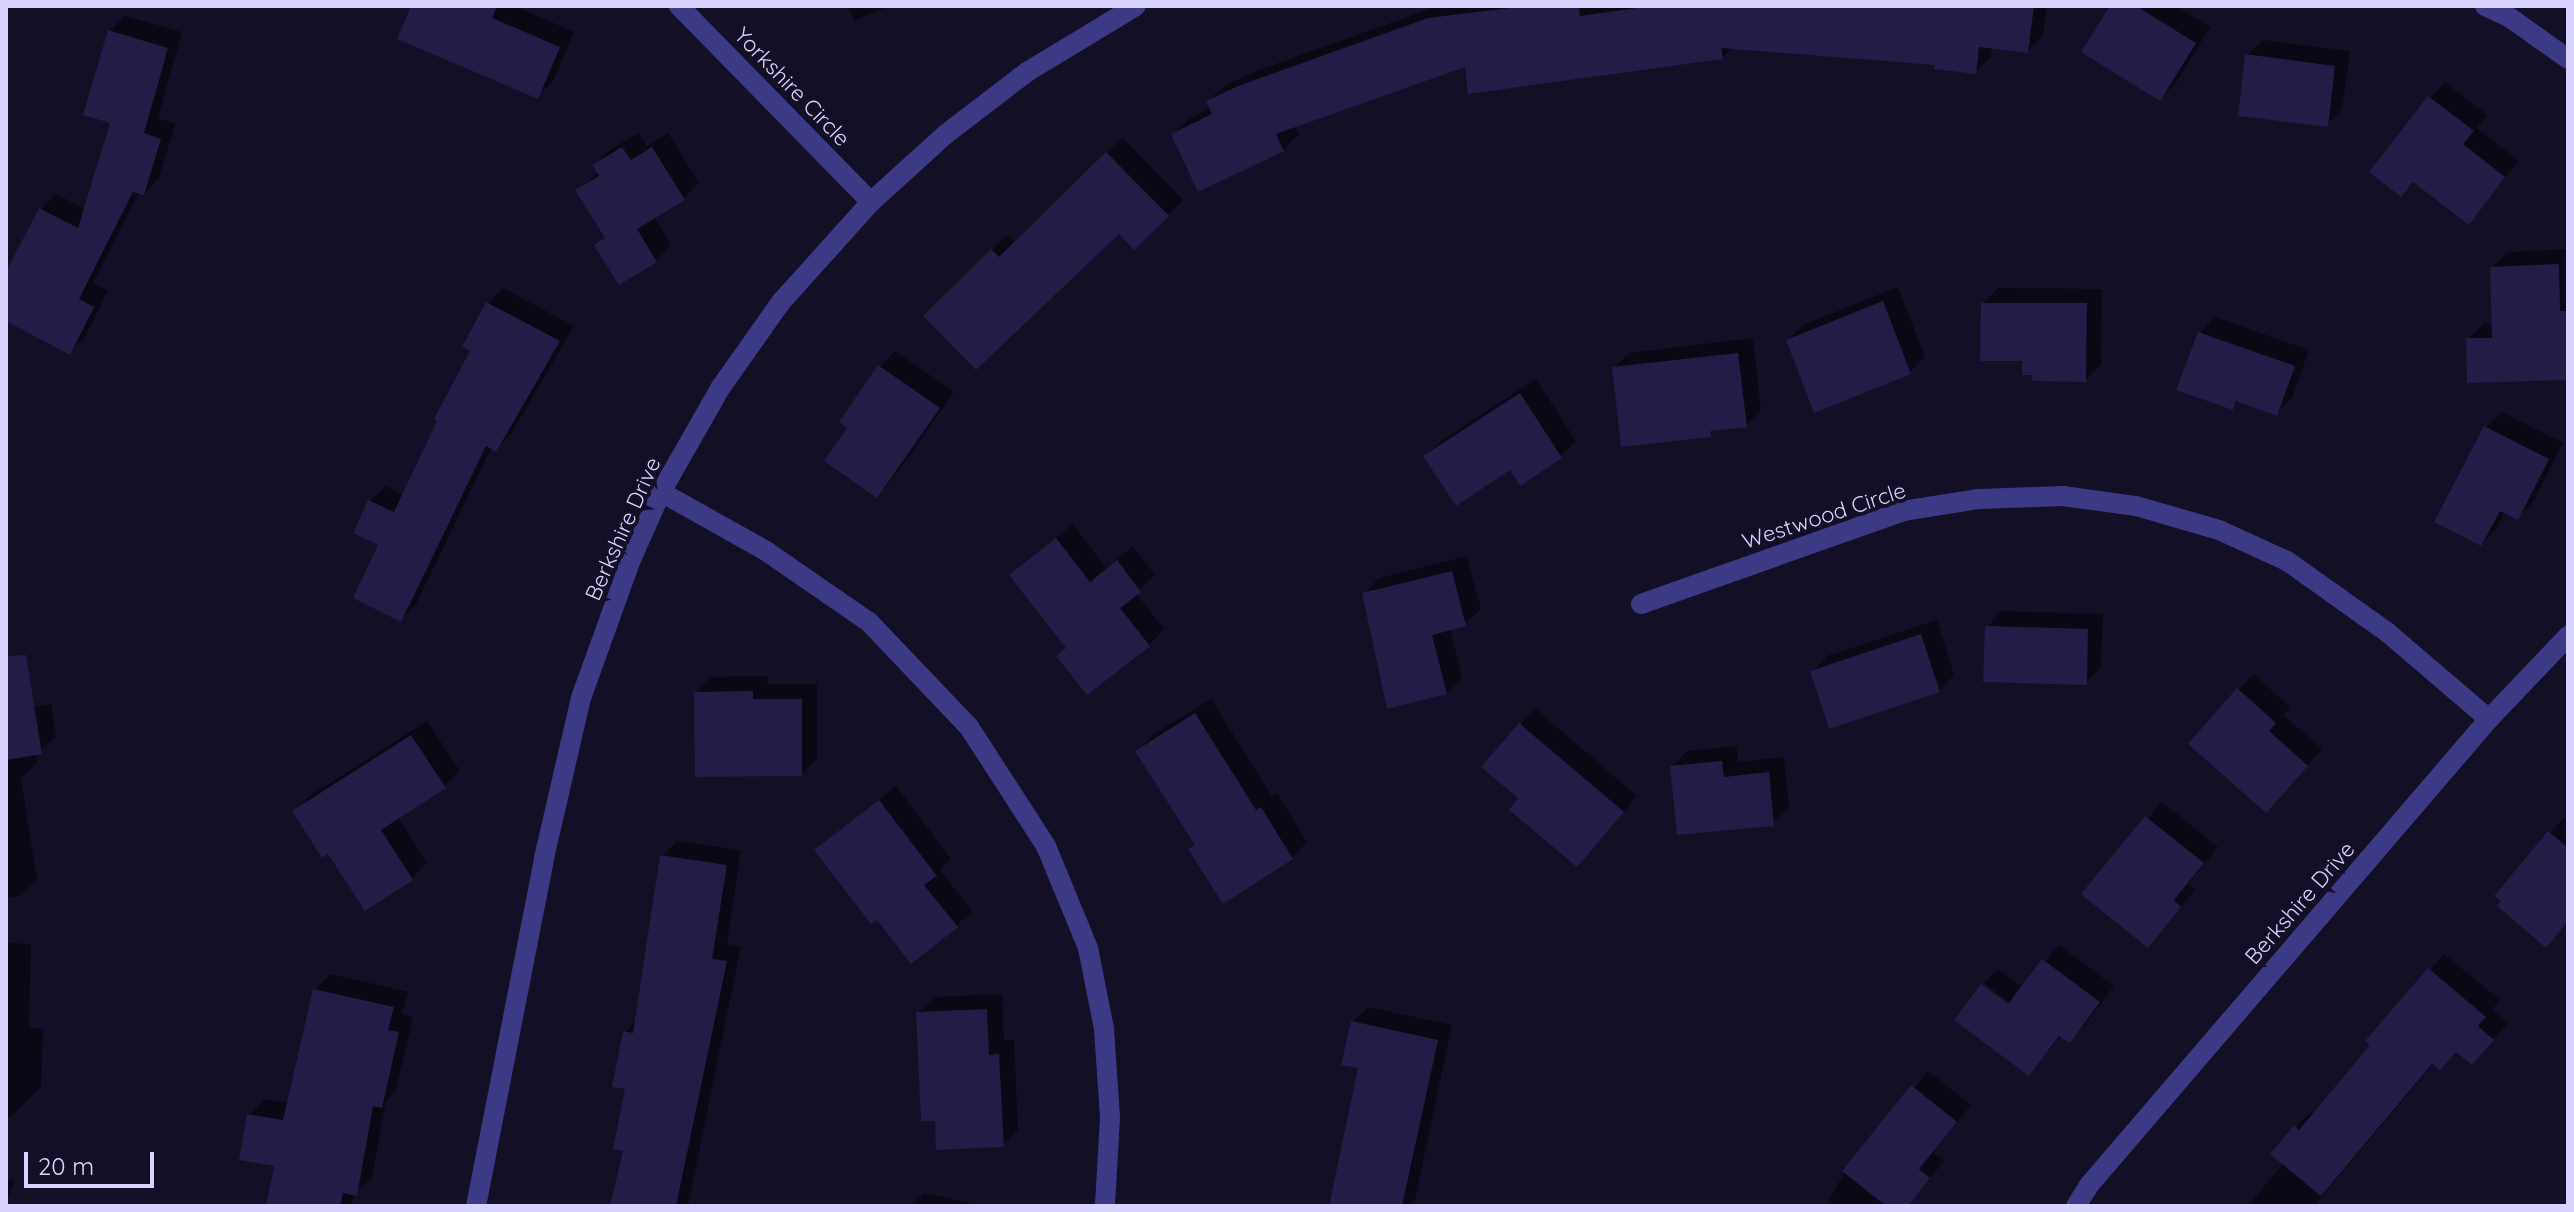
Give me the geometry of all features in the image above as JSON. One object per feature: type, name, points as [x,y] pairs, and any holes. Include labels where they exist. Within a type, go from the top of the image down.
[{"type":"street","name":"Yorkshire Circle","points":[[679,6],[871,202]]},
{"type":"street","name":"Berkshire Drive","points":[[476,1206],[544,858],[581,698],[630,562],[661,492],[721,387],[781,302],[871,202],[946,134],[1027,72],[1136,6]]},
{"type":"street","points":[[2485,6],[2509,17],[2568,59]]},
{"type":"street","points":[[661,492],[766,551],[869,622],[969,727],[1046,846],[1088,948],[1104,1029],[1110,1118],[1105,1206]]},
{"type":"street","name":"Westwood Circle","points":[[1641,604],[1903,511],[1979,499],[2063,496],[2136,506],[2219,530],[2287,561],[2387,632],[2489,719]]},
{"type":"street","name":"Berkshire Drive","points":[[2076,1206],[2090,1184],[2489,719],[2568,636]]},
{"type":"building","points":[[411,6],[497,6],[492,18],[560,47],[538,99],[397,39]]},
{"type":"building","points":[[1526,6],[1579,6],[1580,16],[1651,6],[2034,6],[2028,53],[1979,47],[1976,74],[1934,69],[1935,65],[1721,48],[1723,59],[1468,94],[1465,67],[1276,134],[1284,151],[1198,192],[1171,134],[1212,114],[1206,101],[1238,86],[1428,18]]},
{"type":"building","points":[[2110,6],[2136,6],[2196,43],[2160,101],[2081,52]]},
{"type":"building","points":[[108,30],[168,48],[144,133],[161,139],[144,195],[133,192],[79,299],[94,307],[70,355],[6,321],[6,272],[39,208],[78,228],[110,123],[83,115]]},
{"type":"building","points":[[2245,54],[2335,66],[2328,127],[2238,116]]},
{"type":"building","points":[[2428,96],[2474,131],[2463,144],[2505,177],[2469,225],[2413,182],[2401,197],[2369,172]]},
{"type":"building","points":[[622,147],[631,160],[652,147],[685,200],[637,229],[657,262],[619,285],[594,245],[605,238],[575,190],[599,176],[592,165]]},
{"type":"building","points":[[1106,152],[1169,216],[1134,250],[1119,234],[976,370],[923,316],[991,249],[999,257]]},
{"type":"building","points":[[2559,264],[2560,311],[2568,311],[2568,380],[2467,383],[2466,338],[2492,338],[2490,267]]},
{"type":"building","points":[[1883,301],[1911,374],[1814,413],[1786,340]]},
{"type":"building","points":[[486,302],[560,341],[496,452],[486,446],[401,622],[353,598],[378,545],[353,533],[368,500],[394,512],[437,421],[434,419],[470,351],[462,347]]},
{"type":"building","points":[[1981,303],[2087,303],[2086,382],[2032,381],[2032,375],[2022,375],[2022,361],[1980,361]]},
{"type":"building","points":[[2198,332],[2295,366],[2277,416],[2236,401],[2233,410],[2176,390]]},
{"type":"building","points":[[1738,353],[1747,427],[1711,431],[1711,437],[1621,447],[1612,367]]},
{"type":"building","points":[[878,365],[940,408],[877,498],[824,461],[847,428],[839,422]]},
{"type":"building","points":[[1520,393],[1562,458],[1520,486],[1510,470],[1456,506],[1423,456]]},
{"type":"building","points":[[2484,426],[2549,459],[2518,520],[2500,511],[2481,546],[2434,522]]},
{"type":"building","points":[[1056,538],[1090,582],[1117,560],[1141,592],[1120,608],[1150,646],[1087,695],[1056,656],[1066,648],[1009,575]]},
{"type":"building","points":[[1452,571],[1466,626],[1432,635],[1447,694],[1387,709],[1362,593]]},
{"type":"building","points":[[1985,626],[2088,629],[2087,685],[1983,682]]},
{"type":"building","points":[[1921,634],[1940,692],[1829,729],[1810,671]]},
{"type":"building","points":[[26,655],[42,754],[6,760],[6,656]]},
{"type":"building","points":[[2237,688],[2276,723],[2269,731],[2308,766],[2266,813],[2188,744]]},
{"type":"building","points":[[753,691],[753,699],[802,699],[802,776],[695,777],[694,692]]},
{"type":"building","points":[[1195,713],[1256,810],[1261,807],[1293,859],[1223,904],[1188,849],[1195,845],[1135,751]]},
{"type":"building","points":[[1519,723],[1624,812],[1577,867],[1509,810],[1518,798],[1481,767]]},
{"type":"building","points":[[411,735],[446,788],[381,830],[413,880],[365,911],[328,854],[322,858],[292,811]]},
{"type":"building","points":[[1722,761],[1724,777],[1769,772],[1774,826],[1677,835],[1670,766]]},
{"type":"building","points":[[879,800],[937,876],[924,885],[958,927],[911,964],[877,920],[871,924],[814,850]]},
{"type":"building","points":[[2145,816],[2204,863],[2174,900],[2181,907],[2148,948],[2081,894]]},
{"type":"building","points":[[2548,831],[2568,848],[2568,921],[2546,948],[2497,906],[2501,901],[2494,896]]},
{"type":"building","points":[[660,855],[727,865],[712,959],[727,961],[676,1206],[610,1206],[623,1151],[613,1149],[625,1089],[612,1087],[623,1031],[633,1033]]},
{"type":"building","points":[[2042,959],[2100,1002],[2070,1043],[2059,1036],[2029,1076],[1954,1020],[1981,984],[2008,1004]]},
{"type":"building","points":[[2428,968],[2486,1017],[2478,1026],[2494,1040],[2472,1065],[2456,1052],[2440,1070],[2432,1064],[2321,1196],[2270,1154],[2294,1125],[2299,1130],[2370,1045],[2365,1041]]},
{"type":"building","points":[[313,989],[394,1007],[388,1030],[399,1032],[382,1108],[373,1106],[357,1196],[343,1193],[340,1206],[266,1206],[274,1166],[239,1160],[247,1114],[283,1120]]},
{"type":"building","points":[[987,1009],[989,1055],[999,1054],[1004,1147],[936,1150],[935,1121],[921,1121],[916,1012]]},
{"type":"building","points":[[1351,1021],[1438,1040],[1402,1206],[1329,1206],[1358,1068],[1341,1065]]},
{"type":"building","points":[[1911,1085],[1957,1122],[1919,1169],[1930,1178],[1908,1206],[1886,1206],[1842,1171]]}]
